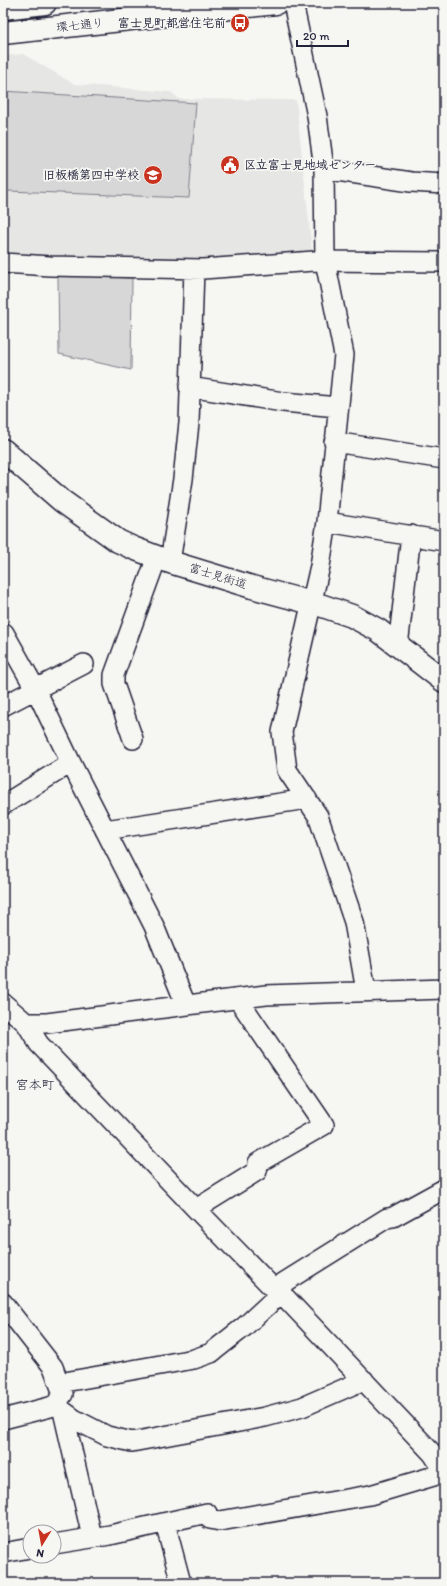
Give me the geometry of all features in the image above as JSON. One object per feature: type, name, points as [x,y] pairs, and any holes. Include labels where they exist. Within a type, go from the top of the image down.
[{"type":"street","points":[[14,5],[45,3]]},
{"type":"street","name":"環七通り","points":[[3,34],[276,3]]},
{"type":"street","points":[[293,3],[317,116],[324,169],[326,261],[344,355],[320,566],[282,732],[287,770],[318,816],[354,922],[366,991]]},
{"type":"street","points":[[324,169],[411,182],[444,184]]},
{"type":"street","points":[[3,263],[50,266],[194,269],[326,261],[444,262]]},
{"type":"street","points":[[133,738],[114,684],[114,675],[164,560],[184,465],[189,423],[194,269]]},
{"type":"street","points":[[190,387],[283,402],[338,407]]},
{"type":"street","points":[[334,442],[444,459]]},
{"type":"street","name":"富士見街道","points":[[3,450],[62,501],[104,532],[132,548],[164,560],[352,616],[370,625],[444,681]]},
{"type":"street","points":[[326,522],[444,541]]},
{"type":"street","points":[[398,646],[411,535]]},
{"type":"street","points":[[3,633],[36,690],[71,763],[154,926],[186,1005]]},
{"type":"street","points":[[3,706],[84,664]]},
{"type":"street","points":[[3,805],[71,763]]},
{"type":"street","points":[[105,830],[307,799]]},
{"type":"street","points":[[26,1022],[47,1023],[266,995],[444,989]]},
{"type":"street","points":[[196,1209],[257,1171],[258,1163],[324,1125],[238,999]]},
{"type":"street","points":[[3,1003],[26,1022],[39,1044],[196,1209],[274,1288],[281,1293],[364,1380],[433,1454],[444,1472],[370,1495],[220,1521],[210,1519],[207,1513],[110,1535],[62,1543]]},
{"type":"street","points":[[59,1383],[194,1359],[211,1353],[244,1327],[281,1293],[283,1283],[387,1218],[393,1217],[444,1189]]},
{"type":"street","points":[[3,1303],[54,1367],[62,1394],[60,1408],[92,1537]]},
{"type":"street","points":[[3,1419],[50,1408],[60,1408],[107,1436],[132,1442],[265,1418],[302,1407],[364,1380]]},
{"type":"street","points":[[165,1523],[181,1583]]},
{"type":"street","points":[[3,1553],[22,1549]]},
{"type":"shaded area","name":"旧板橋第四中学校","points":[[23,54],[74,84],[171,92],[179,99],[296,100],[312,251],[306,254],[195,262],[3,257],[3,56]]},
{"type":"shaded area","points":[[3,91],[196,103],[189,198],[8,191],[3,184]]},
{"type":"shaded area","points":[[58,275],[132,278],[131,370],[59,354]]},
{"type":"place","name":"富士見町都営住宅前","points":[[240,23]]},
{"type":"place","name":"区立富士見地域センター","points":[[230,165]]},
{"type":"place","name":"旧板橋第四中学校","points":[[153,175]]},
{"type":"district","name":"宮本町","points":[[35,1084]]}]
